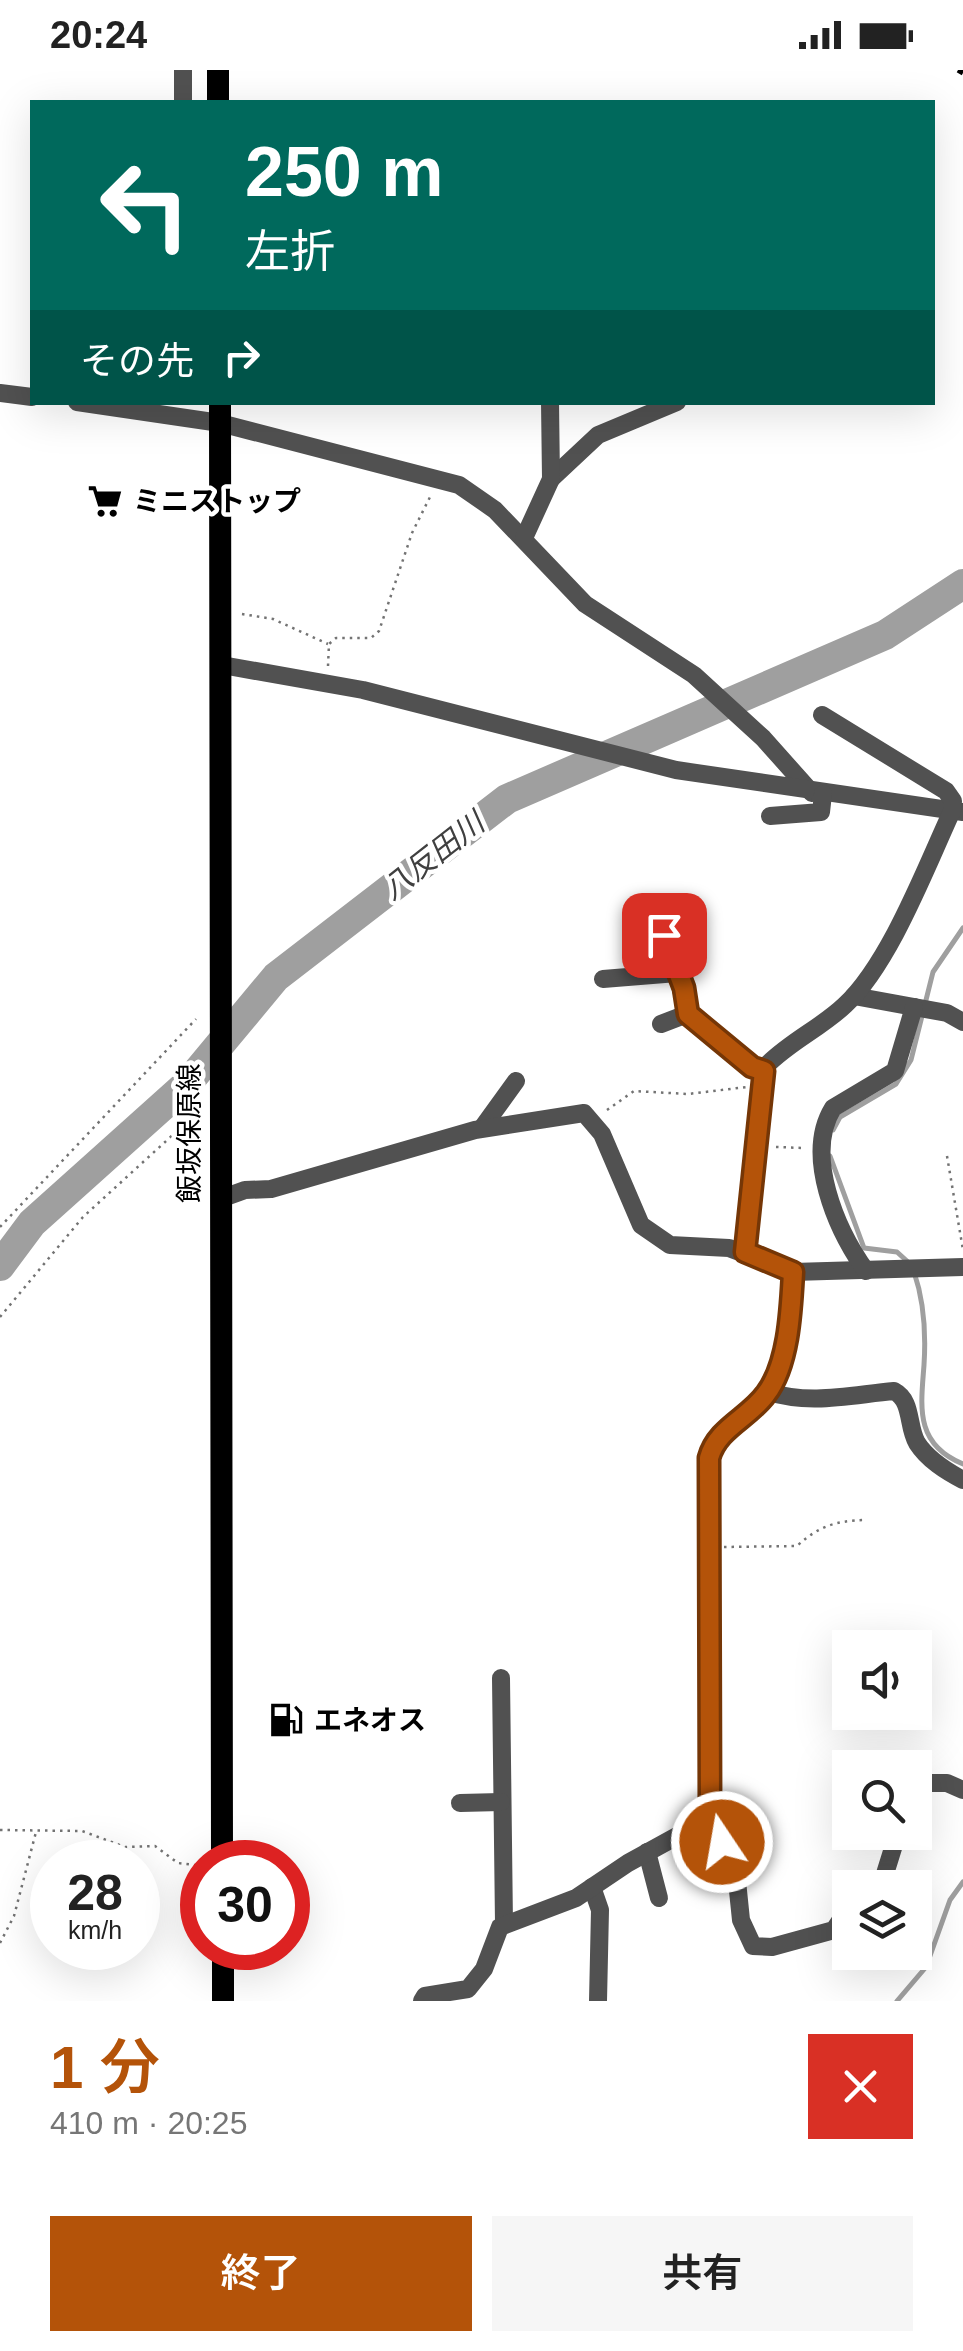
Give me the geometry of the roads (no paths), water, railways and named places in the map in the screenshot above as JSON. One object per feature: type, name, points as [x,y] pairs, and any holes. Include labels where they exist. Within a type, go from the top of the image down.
[{"type":"main road","points":[[218,70],[218,100]]},
{"type":"main road","name":"飯坂保原線","points":[[220,413],[222,1840]]},
{"type":"main road","points":[[223,1970],[223,2001]]},
{"type":"street","points":[[183,70],[183,100]]},
{"type":"street","points":[[0,393],[30,396]]},
{"type":"street","points":[[116,405],[220,413],[439,478],[481,498],[585,604],[694,675],[764,738],[818,794],[821,812],[770,816]]},
{"type":"street","points":[[550,405],[552,479]]},
{"type":"street","points":[[524,538],[552,479],[598,435],[670,405]]},
{"type":"street","points":[[222,665],[328,683],[676,770],[818,794],[958,811]]},
{"type":"street","points":[[822,715],[946,791],[958,811]]},
{"type":"street","points":[[745,1252],[762,1079],[780,1052],[854,996],[902,920],[958,811]]},
{"type":"street","points":[[664,935],[688,1014],[762,1079]]},
{"type":"street","points":[[603,980],[677,973]]},
{"type":"street","points":[[854,996],[921,1008],[963,1022]]},
{"type":"street","points":[[866,1270],[850,1248],[819,1148],[833,1108],[895,1071],[921,1008]]},
{"type":"street","points":[[661,1024],[688,1014]]},
{"type":"street","points":[[482,1128],[516,1081]]},
{"type":"street","points":[[220,1199],[245,1190],[271,1190],[369,1157],[482,1128],[584,1113],[594,1120],[648,1232],[670,1245],[715,1246],[745,1252],[793,1272],[963,1267]]},
{"type":"street","points":[[793,1272],[783,1349],[768,1392],[716,1439],[711,1450],[710,1814],[737,1881],[741,1920],[753,1946],[772,1947],[832,1931]]},
{"type":"street","points":[[768,1392],[792,1400],[822,1401],[894,1391],[906,1402],[918,1443],[945,1470],[963,1480]]},
{"type":"street","points":[[422,2001],[426,1996],[468,1989],[484,1969],[504,1924],[501,1678]]},
{"type":"street","points":[[932,1782],[963,1790]]},
{"type":"street","points":[[460,1803],[500,1802]]},
{"type":"street","points":[[504,1924],[556,1907],[710,1814]]},
{"type":"street","points":[[647,1852],[659,1898]]},
{"type":"street","points":[[592,1887],[600,1910],[598,2001]]},
{"type":"waterway","name":"八反田川","points":[[0,1266],[32,1223],[187,1084],[276,977],[507,799],[885,635],[963,584]]},
{"type":"waterway","points":[[833,1130],[840,1117],[896,1084],[911,1060],[933,972],[963,928]]},
{"type":"waterway","points":[[830,1156],[864,1248],[897,1252],[908,1262]]},
{"type":"waterway","points":[[914,1272],[924,1330],[924,1422],[936,1446],[963,1464]]},
{"type":"waterway","points":[[897,2001],[926,1967],[950,1900],[963,1882]]},
{"type":"railway","points":[[958,70],[963,73]]},
{"type":"place","name":"ミニストップ","points":[[105,501]]},
{"type":"place","name":"エネオス","points":[[286,1720]]}]
